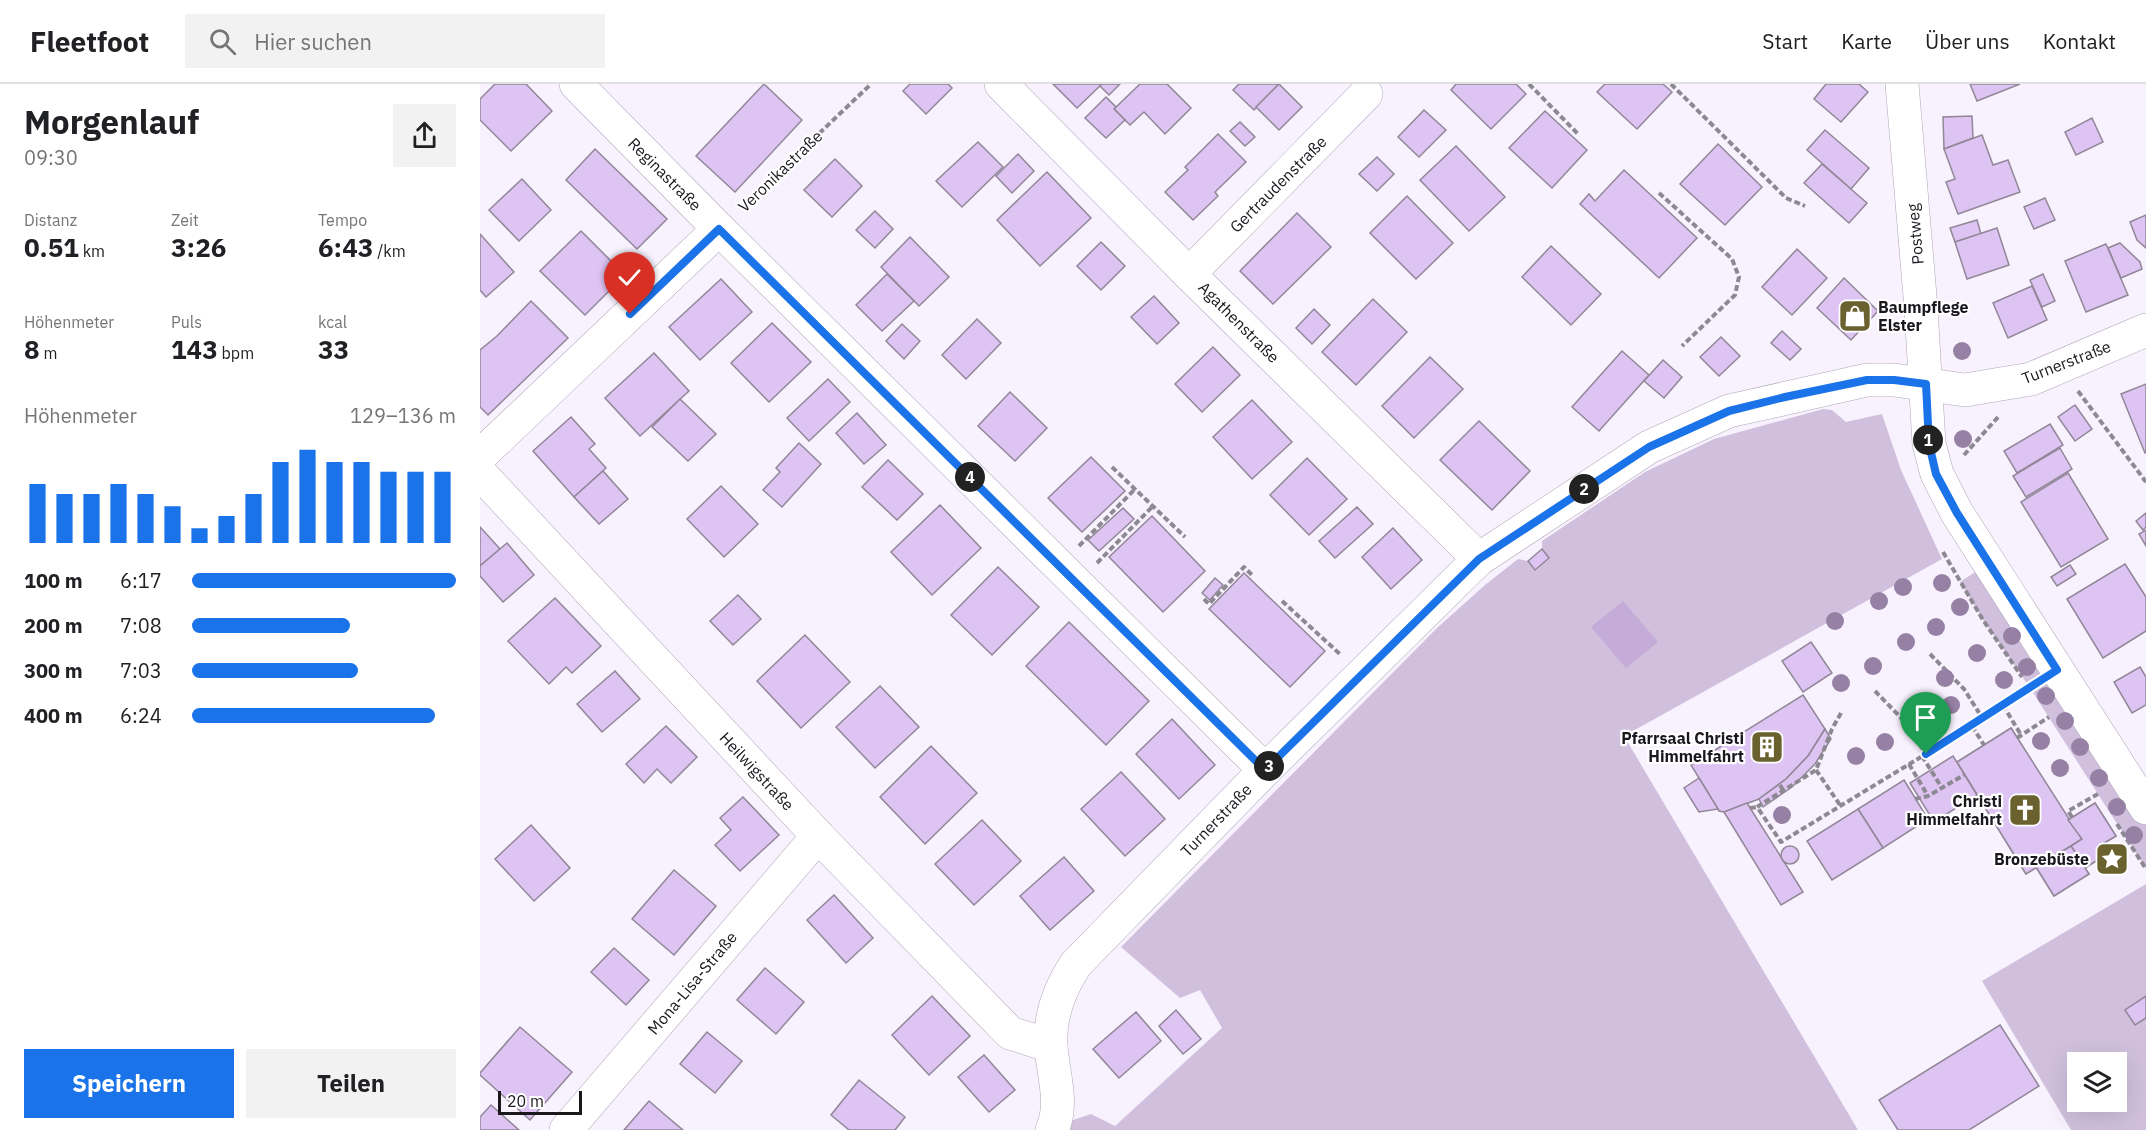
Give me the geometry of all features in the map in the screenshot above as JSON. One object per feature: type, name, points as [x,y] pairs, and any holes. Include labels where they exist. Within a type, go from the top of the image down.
[{"type":"street","name":"Reginastraße","points":[[576,84],[719,229],[1265,770]]},
{"type":"street","name":"Agathenstraße","points":[[1001,84],[1189,274],[1479,559]]},
{"type":"street","name":"Postweg","points":[[1902,84],[1922,308],[1929,444],[1936,474],[1957,513],[2146,808]]},
{"type":"street","name":"Gertraudenstraße","points":[[1189,274],[1366,94]]},
{"type":"street","points":[[480,456],[719,229]]},
{"type":"street","name":"Turnerstraße","points":[[1052,1130],[1055,1123],[1057,1085],[1051,1046],[1055,1007],[1063,984],[1076,964],[1265,770],[1479,559],[1649,447],[1729,411],[1867,380],[1894,380],[1965,390],[2031,379],[2146,330]]},
{"type":"street","name":"Heilwigstraße","points":[[480,473],[818,836],[1010,1033],[1051,1046]]},
{"type":"street","name":"Mona-Lisa-Straße","points":[[566,1130],[818,836]]},
{"type":"path","name":"Veronikastraße","points":[[719,229],[871,84]]},
{"type":"path","points":[[1529,84],[1579,135]]},
{"type":"path","points":[[1671,84],[1786,198],[1805,206]]},
{"type":"path","points":[[1659,193],[1732,259],[1739,277],[1735,295],[1682,346]]},
{"type":"path","points":[[2073,384],[2146,482]]},
{"type":"path","points":[[1944,488],[1953,467],[2000,414]]},
{"type":"path","points":[[1112,467],[1185,537]]},
{"type":"path","points":[[1068,574],[1135,489]]},
{"type":"path","points":[[1068,574],[1153,506]]},
{"type":"path","points":[[1204,599],[1209,604],[1244,567],[1253,576]]},
{"type":"path","points":[[1282,601],[1362,674]]},
{"type":"path","points":[[1930,654],[1964,688],[1983,719]]},
{"type":"path","points":[[1757,807],[1780,842],[1972,726],[2057,670]]},
{"type":"path","points":[[1875,691],[1906,723],[1942,788]]},
{"type":"path","points":[[2003,705],[2019,736],[2049,717]]},
{"type":"path","points":[[1750,807],[1757,807],[1816,770],[1832,729],[1841,713]]},
{"type":"path","points":[[1972,726],[1984,745]]},
{"type":"path","points":[[1909,764],[1928,796]]},
{"type":"path","points":[[1816,770],[1840,805]]},
{"type":"path","points":[[1915,799],[1928,796],[1964,775]]},
{"type":"path","points":[[1780,785],[1783,790]]},
{"type":"path","points":[[2072,817],[2068,811],[2098,794]]},
{"type":"shaded area","points":[[1823,409],[1832,410],[1846,422],[1882,414],[1901,470],[1942,559],[1624,736],[1858,1130],[1061,1130],[1064,1123],[1091,1114],[1115,1126],[1222,1028],[1200,990],[1180,998],[1121,947],[1437,628],[1518,559],[1528,561],[1536,570],[1549,558],[1542,549],[1542,541],[1645,472],[1714,439]]},
{"type":"shaded area","points":[[1989,563],[2146,808],[2146,869],[1960,582]]},
{"type":"shaded area","points":[[1623,601],[1658,642],[1626,668],[1591,627]]},
{"type":"shaded area","points":[[2146,884],[2146,1130],[2071,1130],[1982,981]]},
{"type":"building","points":[[495,84],[526,84],[552,111],[511,151],[480,120],[480,99]]},
{"type":"building","points":[[764,84],[802,120],[735,192],[696,156]]},
{"type":"building","points":[[910,84],[948,84],[952,88],[926,114],[903,91]]},
{"type":"building","points":[[1053,84],[1102,84],[1077,108]]},
{"type":"building","points":[[1120,84],[1109,95],[1100,86]]},
{"type":"building","points":[[1140,84],[1167,84],[1191,108],[1165,134],[1144,112],[1130,125],[1114,109]]},
{"type":"building","points":[[1239,84],[1279,84],[1254,110],[1233,90]]},
{"type":"building","points":[[1279,84],[1302,107],[1279,130],[1256,107]]},
{"type":"building","points":[[1456,84],[1516,84],[1526,94],[1491,129],[1451,90]]},
{"type":"building","points":[[1605,84],[1663,84],[1672,92],[1637,129],[1597,92]]},
{"type":"building","points":[[1826,84],[1859,84],[1868,92],[1841,122],[1814,99]]},
{"type":"building","points":[[1970,84],[2020,84],[1977,101]]},
{"type":"building","points":[[1106,97],[1125,120],[1106,138],[1085,118]]},
{"type":"building","points":[[1424,110],[1446,130],[1419,157],[1398,137]]},
{"type":"building","points":[[1545,111],[1587,150],[1552,188],[1509,148]]},
{"type":"building","points":[[1972,116],[1973,138],[1944,149],[1943,117]]},
{"type":"building","points":[[2092,118],[2103,142],[2076,155],[2065,132]]},
{"type":"building","points":[[1240,122],[1255,137],[1245,146],[1230,131]]},
{"type":"building","points":[[1825,130],[1869,168],[1851,189],[1807,150]]},
{"type":"building","points":[[1218,134],[1246,162],[1215,192],[1218,196],[1193,220],[1165,192],[1188,170],[1185,167]]},
{"type":"building","points":[[1982,135],[1993,165],[2008,160],[2020,192],[1958,214],[1946,182],[1955,179],[1944,149]]},
{"type":"building","points":[[978,142],[1003,167],[962,207],[936,181]]},
{"type":"building","points":[[1718,144],[1762,187],[1725,225],[1680,184]]},
{"type":"building","points":[[1456,146],[1505,197],[1469,231],[1420,180]]},
{"type":"building","points":[[595,149],[667,219],[637,249],[566,180]]},
{"type":"building","points":[[1018,154],[1034,171],[1012,193],[996,176]]},
{"type":"building","points":[[1377,157],[1394,174],[1377,191],[1359,174]]},
{"type":"building","points":[[835,159],[862,186],[832,217],[804,190]]},
{"type":"building","points":[[1822,164],[1867,203],[1849,223],[1804,183]]},
{"type":"building","points":[[1624,170],[1697,238],[1659,278],[1580,204],[1589,194],[1595,201]]},
{"type":"building","points":[[1047,172],[1091,218],[1040,266],[997,220]]},
{"type":"building","points":[[522,179],[551,210],[519,241],[489,210]]},
{"type":"building","points":[[1407,196],[1453,243],[1416,279],[1370,233]]},
{"type":"building","points":[[2045,198],[2055,220],[2034,229],[2024,207]]},
{"type":"building","points":[[875,211],[893,229],[875,248],[856,230]]},
{"type":"building","points":[[1297,213],[1331,247],[1273,304],[1240,271]]},
{"type":"building","points":[[2146,215],[2146,248],[2137,240],[2130,222]]},
{"type":"building","points":[[1977,220],[1981,234],[1955,242],[1950,228]]},
{"type":"building","points":[[1997,228],[2009,265],[1967,279],[1955,242]]},
{"type":"building","points":[[581,231],[625,275],[585,315],[540,271]]},
{"type":"building","points":[[480,234],[514,272],[486,297],[480,290]]},
{"type":"building","points":[[910,237],[949,277],[919,306],[881,267]]},
{"type":"building","points":[[1101,242],[1125,266],[1101,290],[1077,266]]},
{"type":"building","points":[[2120,243],[2140,262],[2142,269],[2121,278],[2108,248]]},
{"type":"building","points":[[2106,244],[2128,295],[2086,312],[2065,261]]},
{"type":"building","points":[[1551,246],[1601,294],[1571,325],[1522,277]]},
{"type":"building","points":[[1797,249],[1827,278],[1792,315],[1762,287]]},
{"type":"building","points":[[887,274],[914,301],[882,331],[856,305]]},
{"type":"building","points":[[2043,274],[2055,301],[2042,307],[2030,280]]},
{"type":"building","points":[[1844,278],[1878,311],[1851,340],[1817,308]]},
{"type":"building","points":[[721,279],[752,312],[700,360],[669,327]]},
{"type":"building","points":[[2032,286],[2047,320],[2008,338],[1993,303]]},
{"type":"building","points":[[1154,296],[1179,323],[1157,344],[1131,317]]},
{"type":"building","points":[[1373,299],[1407,332],[1356,385],[1322,352]]},
{"type":"building","points":[[531,301],[568,338],[488,415],[480,407],[480,350]]},
{"type":"building","points":[[1314,309],[1330,325],[1312,344],[1296,328]]},
{"type":"building","points":[[977,319],[1001,343],[966,379],[942,355]]},
{"type":"building","points":[[772,323],[811,362],[769,402],[731,363]]},
{"type":"building","points":[[902,324],[920,341],[904,359],[886,341]]},
{"type":"building","points":[[1782,331],[1801,349],[1790,360],[1771,343]]},
{"type":"building","points":[[1721,337],[1740,356],[1719,376],[1700,357]]},
{"type":"building","points":[[1213,347],[1240,375],[1202,412],[1175,384]]},
{"type":"building","points":[[1622,351],[1649,375],[1599,431],[1572,407]]},
{"type":"building","points":[[654,353],[689,391],[640,436],[605,398]]},
{"type":"building","points":[[1430,357],[1463,389],[1414,438],[1382,406]]},
{"type":"building","points":[[1663,360],[1682,377],[1664,398],[1644,381]]},
{"type":"building","points":[[828,379],[850,402],[809,441],[787,418]]},
{"type":"building","points":[[2146,384],[2146,452],[2145,453],[2121,394]]},
{"type":"building","points":[[1010,392],[1047,428],[1015,461],[978,426]]},
{"type":"building","points":[[680,399],[716,434],[688,461],[652,427]]},
{"type":"building","points":[[1252,400],[1292,442],[1252,479],[1213,437]]},
{"type":"building","points":[[2075,405],[2092,429],[2075,441],[2058,417]]},
{"type":"building","points":[[857,413],[886,445],[864,464],[836,433]]},
{"type":"building","points":[[571,417],[595,444],[589,449],[606,468],[574,497],[533,451]]},
{"type":"building","points":[[1479,421],[1530,471],[1492,510],[1440,460]]},
{"type":"building","points":[[2050,424],[2063,445],[2017,473],[2004,451]]},
{"type":"building","points":[[799,443],[821,464],[782,507],[763,490],[780,472],[776,468]]},
{"type":"building","points":[[2060,448],[2072,469],[2026,497],[2013,476]]},
{"type":"building","points":[[1091,457],[1125,491],[1082,532],[1048,498]]},
{"type":"building","points":[[1307,458],[1347,499],[1309,535],[1270,495]]},
{"type":"building","points":[[888,460],[923,494],[897,520],[862,487]]},
{"type":"building","points":[[603,471],[628,499],[599,524],[574,497]]},
{"type":"building","points":[[2068,473],[2108,539],[2061,567],[2021,502]]},
{"type":"building","points":[[721,486],[758,524],[724,557],[687,519]]},
{"type":"building","points":[[940,505],[981,548],[932,595],[891,552]]},
{"type":"building","points":[[1357,507],[1373,524],[1335,558],[1319,541]]},
{"type":"building","points":[[1123,508],[1134,519],[1099,551],[1088,540]]},
{"type":"building","points":[[2146,513],[2146,527],[2143,530],[2136,521]]},
{"type":"building","points":[[1152,516],[1205,571],[1163,612],[1109,557]]},
{"type":"building","points":[[480,527],[500,549],[480,566]]},
{"type":"building","points":[[1393,528],[1422,560],[1391,589],[1362,557]]},
{"type":"building","points":[[2146,530],[2146,546],[2139,534]]},
{"type":"building","points":[[507,543],[534,575],[503,602],[480,576],[480,566]]},
{"type":"building","points":[[1542,549],[1549,558],[1535,570],[1528,561]]},
{"type":"building","points":[[2125,564],[2146,597],[2146,631],[2103,658],[2067,599]]},
{"type":"building","points":[[2070,565],[2076,574],[2057,586],[2051,577]]},
{"type":"building","points":[[998,567],[1039,607],[992,655],[951,615]]},
{"type":"building","points":[[1244,573],[1325,651],[1290,687],[1209,609]]},
{"type":"building","points":[[1215,578],[1223,585],[1210,600],[1202,593]]},
{"type":"building","points":[[738,595],[761,619],[733,645],[710,621]]},
{"type":"building","points":[[555,598],[601,646],[572,673],[566,667],[549,684],[508,641]]},
{"type":"building","points":[[1069,622],[1149,701],[1106,745],[1026,666]]},
{"type":"building","points":[[805,635],[850,682],[801,728],[757,681]]},
{"type":"building","points":[[1811,642],[1832,673],[1803,692],[1782,661]]},
{"type":"building","points":[[2140,667],[2146,677],[2146,705],[2132,713],[2114,682]]},
{"type":"building","points":[[615,671],[640,699],[602,732],[577,704]]},
{"type":"building","points":[[880,686],[919,727],[875,768],[836,727]]},
{"type":"building","name":"Pfarrsaal Christi Himmelfahrt","points":[[1803,695],[1825,729],[1808,756],[1786,779],[1759,799],[1724,812],[1719,811],[1691,765]]},
{"type":"building","points":[[1172,719],[1215,765],[1179,799],[1136,754]]},
{"type":"building","points":[[666,726],[697,757],[671,783],[657,769],[644,783],[626,764]]},
{"type":"building","name":"Christi Himmelfahrt","points":[[2011,728],[2068,820],[2095,803],[2116,836],[2099,846],[2104,856],[2085,868],[2089,874],[2054,896],[2036,867],[2026,874],[1957,762]]},
{"type":"building","name":"Christi Himmelfahrt","points":[[2011,728],[2082,839],[2026,874],[1957,762]]},
{"type":"building","points":[[1825,729],[1831,739],[1815,764],[1792,787],[1763,807],[1759,799],[1786,779],[1808,756]]},
{"type":"building","points":[[931,746],[977,793],[925,844],[880,797]]},
{"type":"building","points":[[1953,756],[1977,795],[1934,822],[1910,783]]},
{"type":"building","points":[[1121,772],[1165,819],[1125,856],[1081,809]]},
{"type":"building","points":[[1699,778],[1718,809],[1699,812],[1684,788]]},
{"type":"building","points":[[1904,780],[1928,819],[1883,848],[1858,809]]},
{"type":"building","points":[[743,797],[779,835],[740,871],[715,845],[731,830],[720,818]]},
{"type":"building","points":[[1747,803],[1803,892],[1781,905],[1724,812]]},
{"type":"building","points":[[2095,803],[2116,836],[2099,846],[2104,856],[2085,868],[2071,846],[2082,839],[2068,820]]},
{"type":"building","points":[[1858,809],[1883,848],[1832,880],[1807,841]]},
{"type":"building","points":[[982,820],[1021,861],[974,905],[935,864]]},
{"type":"building","points":[[531,825],[570,868],[534,901],[495,859]]},
{"type":"building","points":[[1786,846],[1794,846],[1799,851],[1797,862],[1786,864],[1781,859],[1781,851]]},
{"type":"building","points":[[2071,846],[2089,874],[2054,896],[2036,867]]},
{"type":"building","points":[[1064,857],[1094,891],[1050,930],[1020,896]]},
{"type":"building","points":[[674,870],[716,906],[674,955],[632,919]]},
{"type":"building","points":[[834,895],[873,938],[846,963],[807,920]]},
{"type":"building","points":[[614,948],[649,980],[626,1005],[591,972]]},
{"type":"building","points":[[765,968],[804,1002],[776,1034],[737,1000]]},
{"type":"building","points":[[932,996],[970,1036],[929,1075],[892,1035]]},
{"type":"building","points":[[2146,996],[2146,1018],[2135,1025],[2125,1010]]},
{"type":"building","points":[[1176,1010],[1201,1039],[1183,1054],[1159,1026]]},
{"type":"building","points":[[1136,1012],[1161,1041],[1119,1078],[1093,1049]]},
{"type":"building","points":[[2000,1025],[2039,1086],[1969,1130],[1898,1130],[1879,1100]]},
{"type":"building","points":[[520,1027],[572,1072],[530,1120],[480,1075]]},
{"type":"building","points":[[707,1032],[742,1061],[715,1093],[680,1064]]},
{"type":"building","points":[[984,1055],[1015,1090],[989,1112],[958,1077]]},
{"type":"building","points":[[859,1080],[905,1117],[895,1130],[849,1130],[831,1115]]},
{"type":"building","points":[[649,1101],[664,1114],[683,1130],[624,1130]]},
{"type":"building","points":[[491,1105],[519,1130],[480,1130],[480,1117]]},
{"type":"place","name":"Baumpflege Elster","points":[[1855,316]]},
{"type":"place","name":"Pfarrsaal Christi Himmelfahrt","points":[[1767,747]]},
{"type":"place","name":"Christi Himmelfahrt","points":[[2025,810]]},
{"type":"place","name":"Bronzebüste","points":[[2112,859]]},
{"type":"route","points":[[630,314],[719,229],[1265,770],[1479,559],[1649,447],[1729,411],[1785,397],[1867,380],[1894,380],[1926,384],[1929,444],[1936,474],[1957,513],[2057,670],[1926,754]]}]
